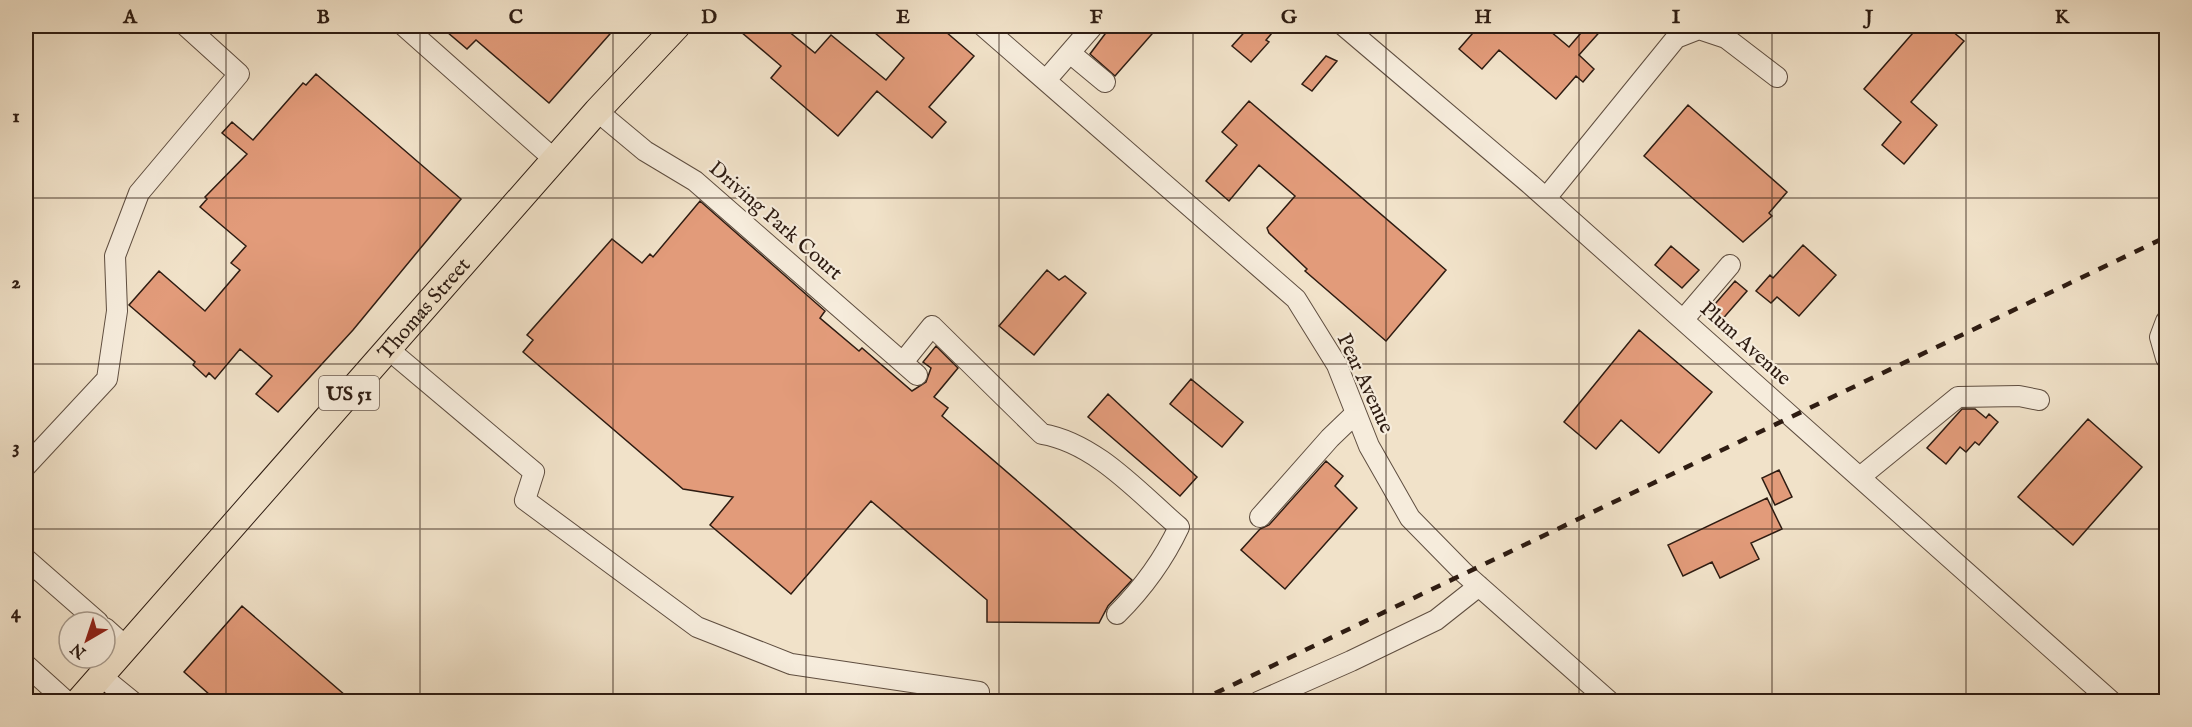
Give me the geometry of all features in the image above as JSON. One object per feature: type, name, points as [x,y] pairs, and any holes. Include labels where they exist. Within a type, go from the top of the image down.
[{"type":"main road","name":"Thomas Street","points":[[78,702],[597,111],[677,26]]},
{"type":"street","points":[[26,466],[107,379],[117,311],[115,256],[140,193],[239,74],[186,26]]},
{"type":"street","points":[[404,26],[555,160]]},
{"type":"street","name":"Pear Avenue","points":[[983,26],[1296,299],[1336,365],[1369,446],[1410,518],[1479,586],[1611,702]]},
{"type":"street","points":[[1046,81],[1093,26]]},
{"type":"street","name":"Plum Avenue","points":[[1344,26],[1545,198],[2112,702]]},
{"type":"street","points":[[1545,198],[1676,38],[1699,29],[1726,38],[1777,77]]},
{"type":"street","points":[[1070,53],[1105,82]]},
{"type":"street","name":"Driving Park Court","points":[[597,111],[645,151],[695,181],[910,369],[932,326],[1042,434],[1062,437],[1097,458],[1179,527],[1164,559],[1143,588],[1116,614]]},
{"type":"street","points":[[1683,320],[1730,265]]},
{"type":"street","points":[[2166,321],[2160,337],[2166,358]]},
{"type":"street","points":[[388,349],[534,472],[525,500],[697,627],[791,664],[979,692]]},
{"type":"street","points":[[1860,477],[1958,398],[2019,396],[2039,400]]},
{"type":"street","points":[[1260,517],[1330,438],[1356,413]]},
{"type":"street","points":[[26,559],[84,610]]},
{"type":"street","points":[[1258,702],[1436,620],[1479,586]]},
{"type":"street","points":[[117,639],[126,647]]},
{"type":"street","points":[[26,665],[67,702]]},
{"type":"street","points":[[101,676],[133,702]]},
{"type":"building","points":[[440,26],[617,26],[549,103],[476,40],[467,49]]},
{"type":"building","points":[[734,26],[782,26],[815,53],[831,35],[886,80],[904,58],[867,26],[939,26],[974,56],[929,107],[946,122],[932,138],[877,91],[838,136],[771,78],[781,66]]},
{"type":"building","points":[[1111,26],[1159,26],[1115,76],[1090,54]]},
{"type":"building","points":[[1250,26],[1278,26],[1266,40],[1269,42],[1251,62],[1232,46]]},
{"type":"building","points":[[1479,26],[1544,26],[1569,47],[1587,26],[1605,26],[1579,55],[1594,69],[1583,82],[1576,76],[1556,99],[1499,50],[1482,69],[1459,49]]},
{"type":"building","points":[[1919,26],[1946,26],[1964,41],[1911,102],[1937,125],[1904,164],[1882,145],[1901,122],[1864,89]]},
{"type":"building","points":[[1326,56],[1337,61],[1312,91],[1302,84]]},
{"type":"building","points":[[316,74],[461,199],[353,330],[278,412],[256,394],[272,376],[240,349],[215,379],[209,373],[206,377],[193,365],[195,362],[129,305],[159,271],[205,311],[240,270],[231,263],[246,246],[200,207],[207,199],[205,197],[247,154],[222,133],[232,122],[253,140],[303,83],[306,85]]},
{"type":"building","points":[[1249,101],[1446,270],[1386,341],[1305,271],[1307,269],[1269,233],[1267,228],[1295,196],[1259,165],[1229,201],[1206,181],[1237,145],[1222,132]]},
{"type":"building","points":[[1688,105],[1787,192],[1769,213],[1772,216],[1743,242],[1644,156]]},
{"type":"building","points":[[700,201],[825,311],[820,318],[859,351],[862,348],[912,391],[926,382],[931,368],[923,362],[936,346],[958,368],[934,397],[948,408],[942,416],[1132,580],[1108,606],[1099,623],[987,622],[987,600],[871,501],[791,594],[710,525],[733,497],[683,489],[523,352],[533,340],[527,335],[612,239],[642,263],[650,254],[653,257]]},
{"type":"building","points":[[1803,245],[1836,275],[1799,316],[1777,297],[1771,303],[1756,291],[1770,275],[1773,278]]},
{"type":"building","points":[[1671,246],[1699,270],[1682,288],[1655,265]]},
{"type":"building","points":[[1047,270],[1059,280],[1065,276],[1086,293],[1034,355],[999,326]]},
{"type":"building","points":[[1735,281],[1747,291],[1720,322],[1709,311]]},
{"type":"building","points":[[1639,330],[1712,392],[1659,453],[1621,420],[1596,449],[1564,422]]},
{"type":"building","points":[[1191,379],[1243,422],[1222,447],[1170,404]]},
{"type":"building","points":[[1108,394],[1197,477],[1180,496],[1088,417]]},
{"type":"building","points":[[1962,409],[1975,409],[1986,418],[1989,414],[1998,422],[1979,445],[1975,442],[1966,452],[1960,447],[1946,464],[1927,448]]},
{"type":"building","points":[[2088,419],[2142,467],[2073,545],[2018,497]]},
{"type":"building","points":[[1326,461],[1343,476],[1335,486],[1357,508],[1285,589],[1241,550],[1260,529],[1269,525]]},
{"type":"building","points":[[1779,470],[1792,497],[1775,505],[1762,478]]},
{"type":"building","points":[[1767,498],[1782,529],[1751,543],[1759,559],[1720,578],[1712,562],[1683,576],[1668,545]]},
{"type":"building","points":[[242,606],[353,702],[218,702],[184,672]]},
{"type":"railway","points":[[1197,702],[2166,237]]}]
